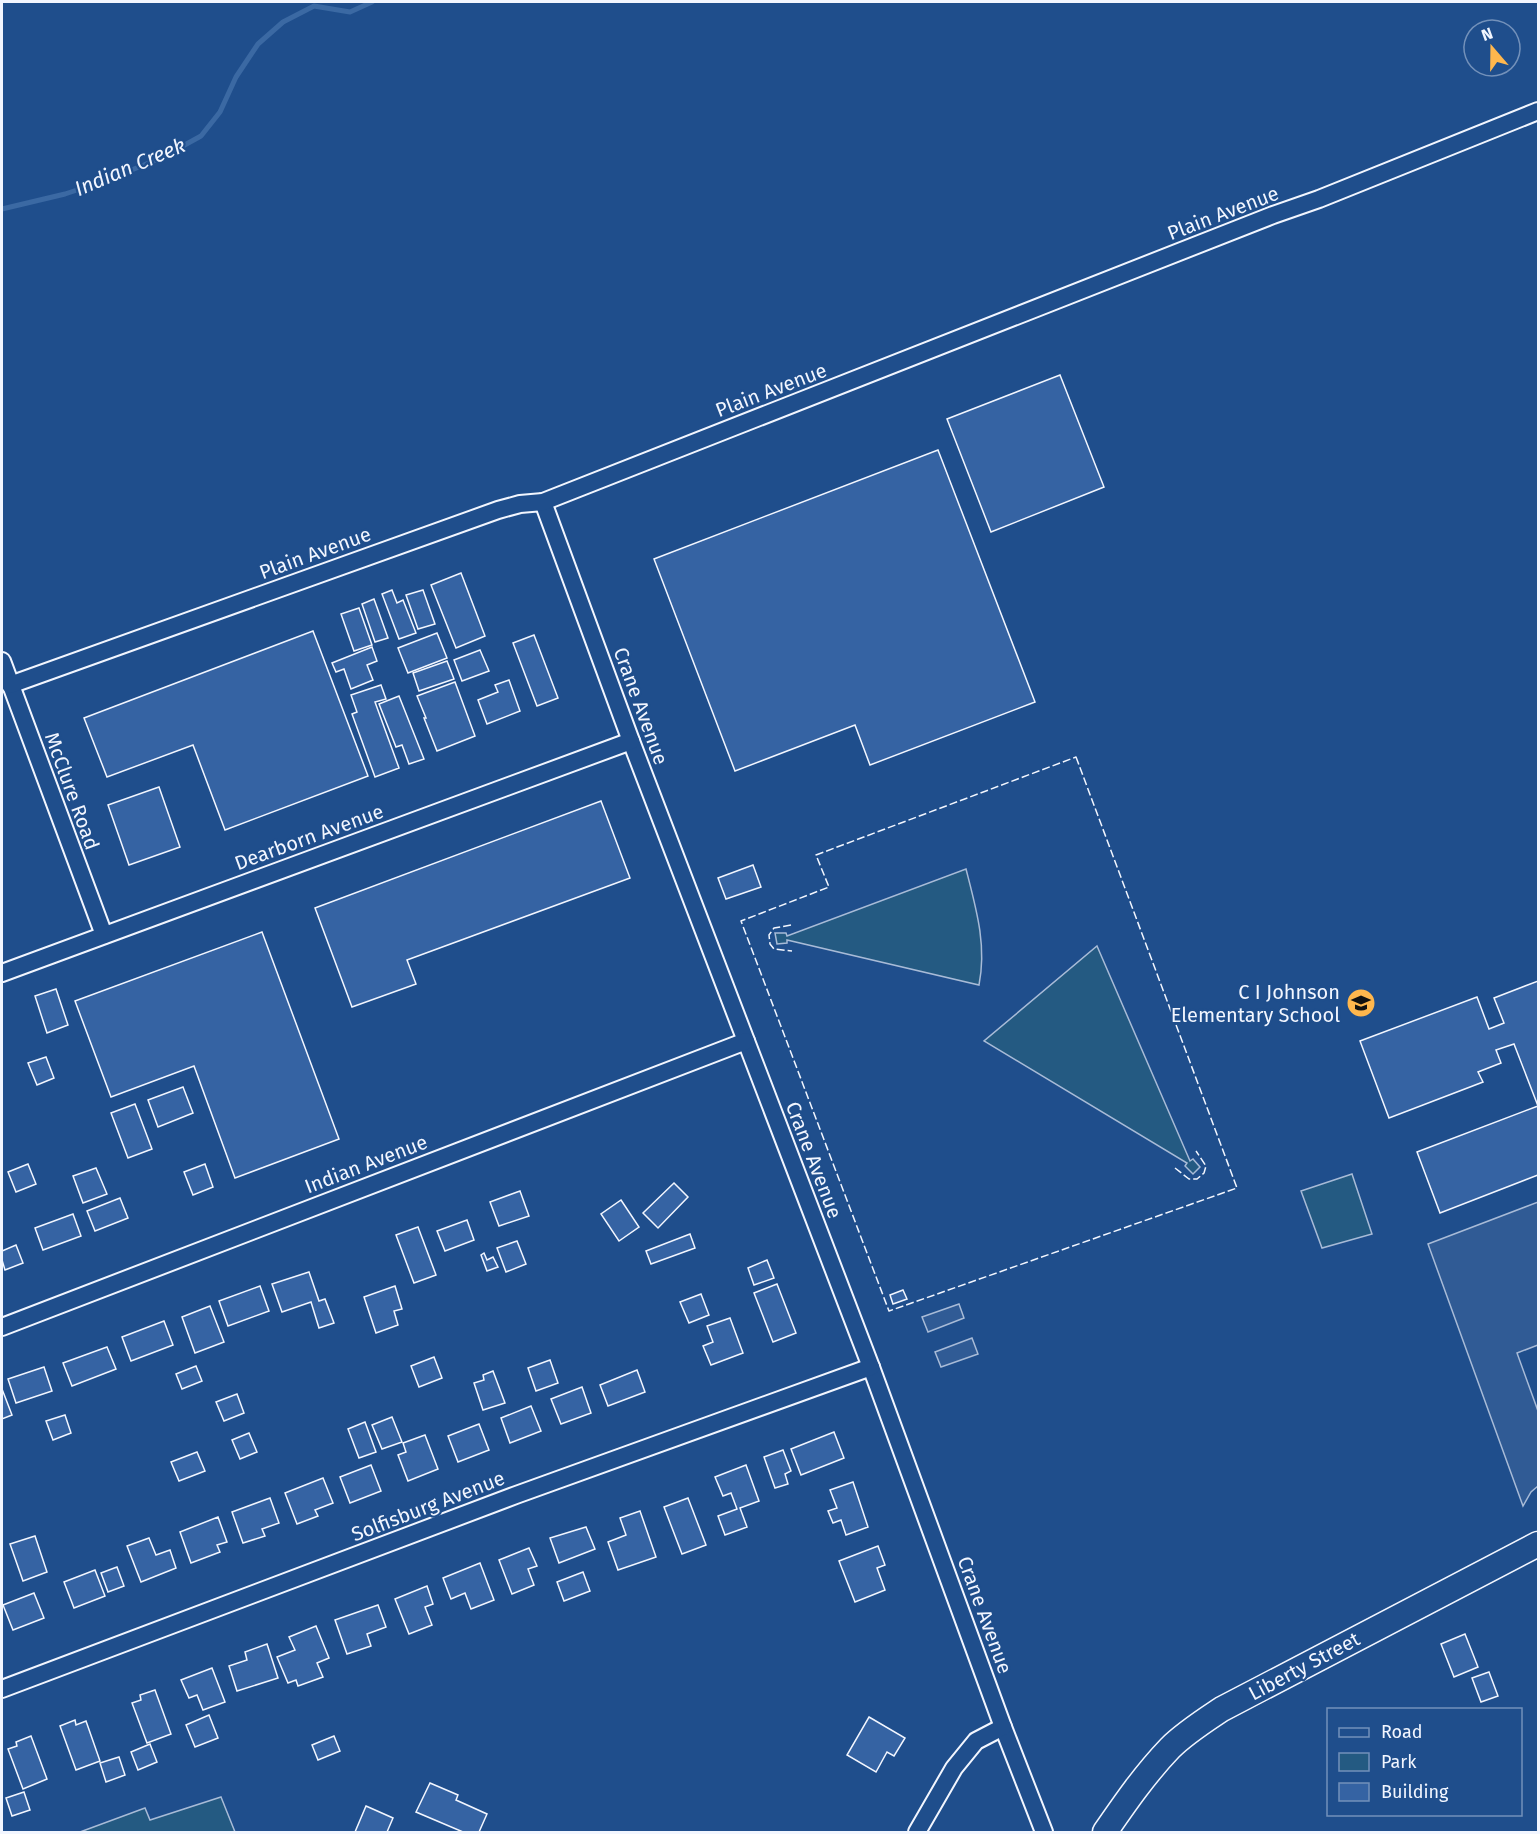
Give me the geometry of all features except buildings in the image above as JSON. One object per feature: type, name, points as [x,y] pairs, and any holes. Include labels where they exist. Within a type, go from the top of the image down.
[{"type":"street","name":"Plain Avenue","points":[[10,685],[498,510],[520,504],[543,502],[1263,219],[1330,195],[1539,111]]},
{"type":"street","name":"Crane Avenue","points":[[543,502],[631,741],[871,1367],[1044,1833]]},
{"type":"street","name":"McClure Road","points":[[2,661],[104,935]]},
{"type":"street","name":"Dearborn Avenue","points":[[2,973],[631,741]]},
{"type":"street","name":"Indian Avenue","points":[[2,1327],[746,1041]]},
{"type":"street","name":"Solfisburg Avenue","points":[[2,1689],[516,1495],[871,1367]]},
{"type":"street","name":"Liberty Street","points":[[1105,1833],[1131,1794],[1171,1747],[1222,1709],[1539,1544]]},
{"type":"street","points":[[917,1833],[954,1768],[976,1741],[1003,1727]]},
{"type":"green space","points":[[966,869],[977,912],[981,941],[979,985],[787,940],[787,943],[777,944],[775,933],[786,933],[787,936]]},
{"type":"green space","points":[[1097,946],[1190,1161],[1193,1159],[1200,1167],[1193,1174],[1185,1166],[1187,1163],[984,1041]]},
{"type":"green space","points":[[1352,1174],[1372,1234],[1322,1248],[1301,1191]]},
{"type":"green space","points":[[221,1797],[235,1832],[80,1832],[145,1808],[150,1820]]},
{"type":"shaded area","points":[[1538,1202],[1538,1345],[1517,1353],[1538,1411],[1538,1486],[1531,1492],[1523,1506],[1428,1244]]},
{"type":"shaded area","points":[[959,1304],[964,1318],[928,1332],[922,1317]]},
{"type":"shaded area","points":[[972,1338],[978,1354],[941,1367],[935,1352]]},
{"type":"waterway","name":"Indian Creek","points":[[2,209],[65,194],[107,180],[161,158],[201,136],[220,112],[236,77],[258,44],[283,22],[314,6],[350,12],[372,2]]},
{"type":"fence","points":[[1076,757],[1237,1188],[889,1311],[741,921],[829,887],[816,855],[1076,757]]},
{"type":"fence","points":[[791,925],[774,928],[769,935],[770,944],[774,949],[792,951]]},
{"type":"fence","points":[[1175,1168],[1189,1179],[1197,1179],[1204,1173],[1206,1166],[1196,1151]]},
{"type":"place","name":"C I Johnson Elementary School","points":[[1361,1003]]}]
